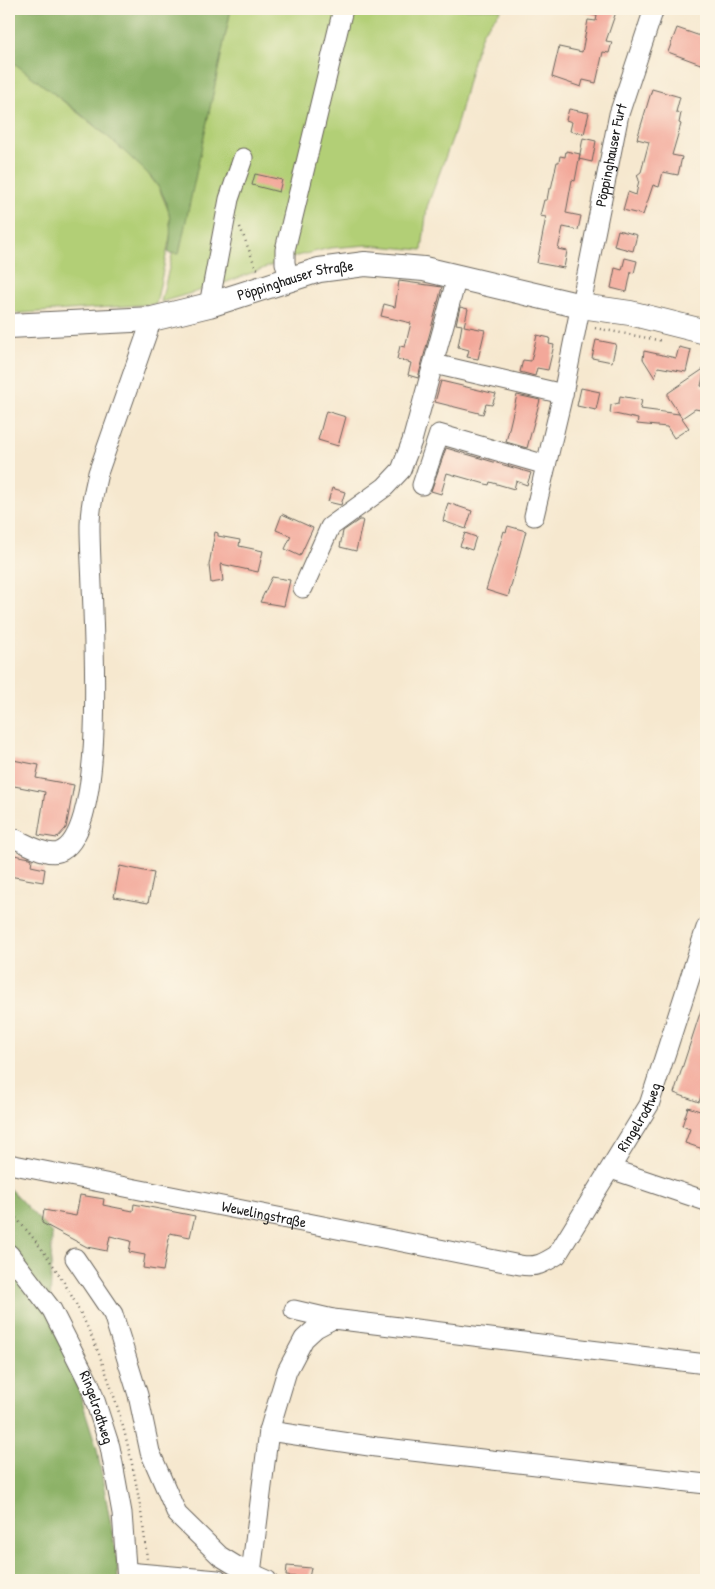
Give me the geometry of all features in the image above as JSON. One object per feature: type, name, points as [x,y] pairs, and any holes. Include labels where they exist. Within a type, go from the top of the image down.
[{"type":"main road","name":"Pöppinghauser Straße","points":[[9,326],[152,319],[209,305],[319,270],[365,264],[424,269],[581,306],[630,313],[703,332]]},
{"type":"street","points":[[289,279],[284,263],[285,250],[343,9]]},
{"type":"street","name":"Pöppinghauser Furt","points":[[581,306],[619,114],[654,9]]},
{"type":"street","points":[[209,305],[229,200],[243,158]]},
{"type":"street","points":[[303,588],[330,527],[385,488],[401,470],[434,364],[456,277]]},
{"type":"street","points":[[534,516],[563,394],[581,306]]},
{"type":"street","points":[[16,839],[42,851],[58,852],[69,845],[76,836],[86,808],[92,751],[95,637],[90,522],[98,473],[152,319]]},
{"type":"street","points":[[434,364],[563,394]]},
{"type":"street","points":[[422,484],[439,434],[546,465]]},
{"type":"street","name":"Ringelrodtweg","points":[[520,1266],[532,1268],[557,1255],[649,1105],[706,928]]},
{"type":"street","name":"Wewelingstraße","points":[[9,1164],[520,1266]]},
{"type":"street","points":[[611,1169],[706,1201]]},
{"type":"street","name":"Ringelrodtweg","points":[[9,1254],[52,1310],[90,1386],[110,1447],[122,1512],[127,1576]]},
{"type":"street","points":[[75,1258],[112,1314],[138,1395],[150,1452],[177,1514],[220,1556],[238,1567],[260,1576],[269,1431],[287,1371],[297,1348],[316,1328],[333,1319]]},
{"type":"street","points":[[294,1310],[333,1319],[706,1364]]},
{"type":"street","points":[[269,1431],[376,1447],[706,1484]]},
{"type":"street","points":[[127,1576],[218,1580]]},
{"type":"green space","points":[[9,9],[231,9],[179,254],[168,253],[170,237],[169,213],[164,197],[153,180],[98,128],[9,59]]},
{"type":"green space","points":[[231,9],[502,9],[483,31],[475,54],[455,131],[427,207],[422,250],[367,245],[330,248],[297,256],[219,285],[161,302],[196,154],[203,140]]},
{"type":"green space","points":[[9,58],[117,144],[145,170],[159,188],[169,212],[171,232],[156,304],[9,314]]},
{"type":"green space","points":[[9,1188],[52,1233],[50,1316],[71,1366],[97,1449],[117,1559],[118,1580],[9,1580]]},
{"type":"building","points":[[583,9],[617,9],[606,41],[612,42],[609,53],[603,52],[596,83],[583,80],[581,87],[552,77],[559,47],[582,52],[588,20],[596,21],[597,16],[583,12]]},
{"type":"building","points":[[677,28],[706,38],[706,66],[668,52]]},
{"type":"building","points":[[652,89],[680,97],[676,112],[681,113],[679,123],[681,124],[672,155],[682,157],[678,175],[663,172],[659,187],[653,185],[643,215],[623,210],[628,192],[636,195],[639,180],[637,175],[641,172],[649,142],[637,139]]},
{"type":"building","points":[[569,109],[589,113],[584,134],[570,131],[572,122],[566,120]]},
{"type":"building","points":[[583,138],[596,141],[592,162],[579,159]]},
{"type":"building","points":[[566,151],[580,154],[575,181],[572,180],[566,213],[581,216],[578,230],[563,227],[558,249],[567,251],[564,268],[537,263],[546,217],[540,216],[544,200],[547,200],[549,189],[551,189],[557,162],[559,162],[560,156],[565,157]]},
{"type":"building","points":[[255,174],[282,180],[279,192],[252,185]]},
{"type":"building","points":[[618,230],[637,235],[633,251],[614,246]]},
{"type":"building","points":[[625,258],[637,261],[634,273],[631,272],[627,292],[611,288],[615,268],[622,270]]},
{"type":"building","points":[[399,281],[442,287],[418,378],[408,375],[411,363],[397,359],[400,346],[405,347],[411,323],[381,316],[384,304],[395,307]]},
{"type":"building","points":[[460,307],[468,309],[464,326],[485,330],[478,359],[467,357],[469,350],[458,347],[462,325],[456,324]]},
{"type":"building","points":[[537,335],[550,338],[549,344],[554,345],[548,370],[537,368],[535,376],[520,372],[523,360],[531,361]]},
{"type":"building","points":[[596,340],[616,344],[612,362],[592,358]]},
{"type":"building","points":[[679,347],[691,350],[686,372],[658,367],[655,378],[643,359],[644,351],[676,358]]},
{"type":"building","points":[[705,368],[701,386],[706,387],[706,411],[695,409],[682,418],[668,397],[668,393]]},
{"type":"building","points":[[441,381],[496,394],[492,405],[486,404],[483,414],[435,402]]},
{"type":"building","points":[[581,388],[600,392],[596,410],[577,406]]},
{"type":"building","points":[[517,395],[540,400],[527,448],[506,442]]},
{"type":"building","points":[[620,396],[642,400],[640,409],[679,414],[689,428],[674,438],[667,427],[637,424],[638,419],[610,413],[611,405],[619,403]]},
{"type":"building","points":[[326,411],[346,417],[338,446],[318,440]]},
{"type":"building","points":[[446,448],[531,473],[527,485],[516,481],[514,489],[490,482],[489,485],[447,473],[441,494],[431,491]]},
{"type":"building","points":[[332,488],[345,492],[341,505],[328,502]]},
{"type":"building","points":[[448,503],[472,511],[466,529],[443,521]]},
{"type":"building","points":[[282,514],[313,528],[300,556],[285,549],[291,536],[276,530]]},
{"type":"building","points":[[359,520],[363,520],[356,551],[340,547],[343,531]]},
{"type":"building","points":[[508,526],[526,531],[508,597],[486,590],[504,531],[506,532]]},
{"type":"building","points":[[215,532],[218,533],[218,536],[240,540],[239,546],[263,551],[258,572],[221,564],[223,581],[211,583],[209,565]]},
{"type":"building","points":[[465,533],[476,537],[472,550],[460,546]]},
{"type":"building","points":[[272,577],[290,580],[284,606],[260,602]]},
{"type":"building","points":[[13,760],[39,765],[36,778],[74,785],[66,828],[57,838],[38,835],[45,792],[9,785],[9,762],[13,763]]},
{"type":"building","points":[[9,854],[30,858],[32,859],[31,866],[45,869],[43,882],[9,876]]},
{"type":"building","points":[[120,866],[154,873],[148,903],[114,897]]},
{"type":"building","points":[[704,1001],[706,1001],[706,1081],[699,1102],[674,1093]]},
{"type":"building","points":[[688,1107],[706,1113],[706,1150],[685,1143],[690,1129],[682,1126]]},
{"type":"building","points":[[80,1195],[104,1199],[103,1205],[133,1211],[134,1204],[195,1216],[190,1237],[170,1233],[163,1271],[143,1268],[145,1255],[129,1252],[131,1241],[110,1236],[107,1251],[87,1247],[42,1223],[44,1210],[76,1216]]},
{"type":"building","points":[[287,1566],[311,1568],[309,1578],[286,1576]]}]
